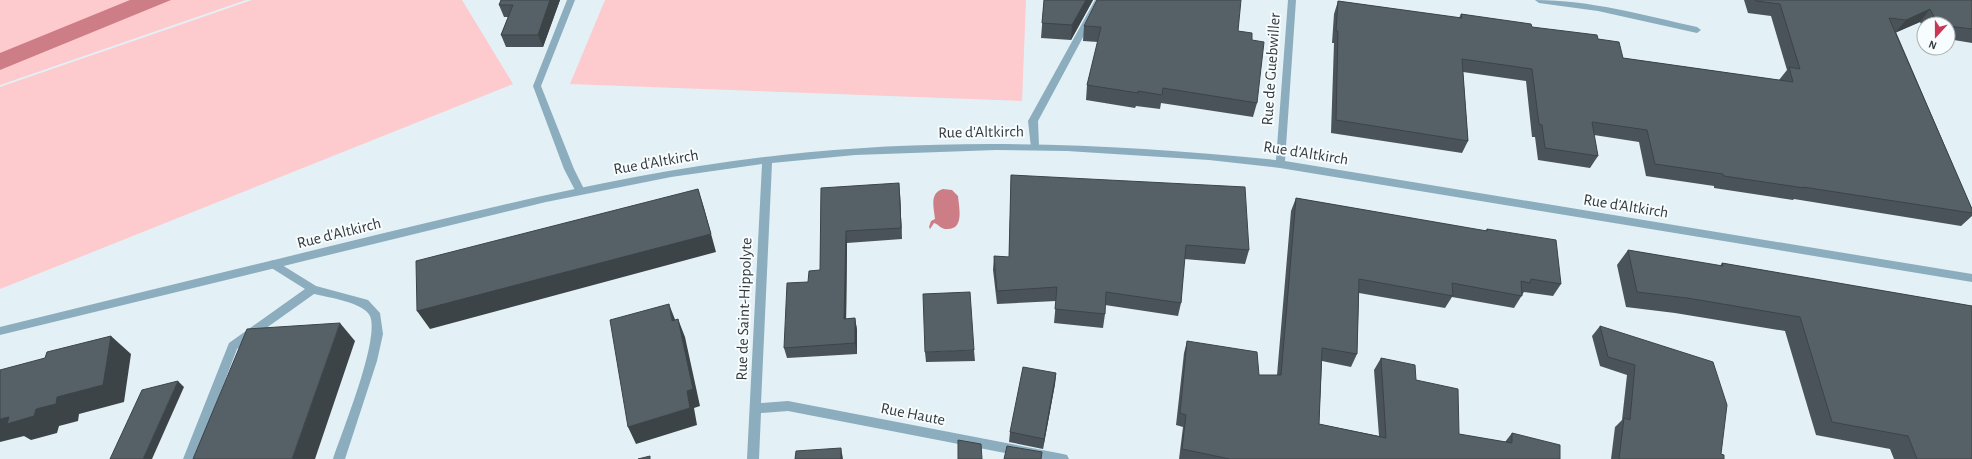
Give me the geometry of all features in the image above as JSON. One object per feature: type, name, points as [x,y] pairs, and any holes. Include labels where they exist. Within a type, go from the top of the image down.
[{"type":"street","points":[[571,0],[537,86],[569,169],[580,191]]},
{"type":"street","points":[[1034,146],[1033,121],[1099,0]]},
{"type":"street","name":"Rue de Guebwiller","points":[[1280,164],[1292,0]]},
{"type":"street","points":[[1539,0],[1598,8],[1697,30]]},
{"type":"street","name":"Rue d'Altkirch","points":[[0,331],[580,191],[711,167],[912,148],[1034,146],[1197,154],[1280,164],[1972,278]]},
{"type":"street","name":"Rue de Saint-Hippolyte","points":[[753,459],[767,161]]},
{"type":"street","points":[[274,264],[313,289],[364,303],[375,313],[378,334],[372,361],[340,459]]},
{"type":"street","points":[[189,459],[233,346],[313,289]]},
{"type":"street","name":"Rue Haute","points":[[756,408],[788,406],[1063,459]]},
{"type":"shaded area","points":[[0,0],[246,0],[0,85]]},
{"type":"shaded area","points":[[130,0],[171,0],[0,70],[0,53]]},
{"type":"shaded area","points":[[252,0],[462,0],[513,84],[0,289],[0,87]]},
{"type":"shaded area","points":[[605,0],[1026,0],[1022,101],[570,84]]},
{"type":"shaded area","points":[[943,189],[952,190],[958,196],[960,212],[958,223],[951,229],[945,229],[934,223],[930,229],[929,227],[931,221],[935,219],[933,206],[934,197]]},
{"type":"building","points":[[501,0],[550,0],[538,35],[501,35],[513,5],[499,5]]},
{"type":"building","points":[[1044,0],[1086,0],[1072,25],[1042,23]]},
{"type":"building","points":[[1097,0],[1241,0],[1238,31],[1252,33],[1252,40],[1264,42],[1257,103],[1163,88],[1162,95],[1087,85],[1101,27],[1084,26]]},
{"type":"building","points":[[1972,0],[1972,29],[1956,27],[1956,16],[1934,16],[1930,9],[1906,20],[1889,18],[1972,209],[1972,213],[1724,176],[1723,174],[1655,164],[1647,130],[1592,122],[1598,156],[1545,148],[1542,125],[1539,124],[1532,69],[1462,59],[1468,141],[1336,120],[1338,31],[1336,31],[1338,1],[1462,18],[1461,14],[1531,24],[1532,27],[1597,35],[1598,39],[1619,42],[1623,58],[1793,82],[1789,67],[1800,69],[1780,4],[1756,1]]},
{"type":"building","points":[[1011,175],[1245,187],[1249,250],[1186,245],[1181,303],[1106,292],[1105,314],[1055,309],[1057,287],[997,291],[994,256],[1009,257]]},
{"type":"building","points":[[899,183],[901,228],[846,231],[844,319],[855,318],[855,343],[784,348],[787,283],[808,282],[809,271],[820,270],[821,188]]},
{"type":"building","points":[[698,189],[711,234],[417,311],[416,261]]},
{"type":"building","points":[[1296,198],[1487,231],[1487,229],[1556,240],[1561,284],[1531,279],[1530,283],[1521,281],[1522,296],[1452,283],[1453,296],[1359,279],[1357,354],[1322,348],[1319,424],[1386,438],[1381,358],[1415,365],[1416,380],[1458,389],[1459,434],[1512,443],[1512,433],[1560,445],[1560,459],[1230,459],[1182,449],[1186,415],[1180,413],[1187,341],[1257,352],[1259,375],[1281,375]]},
{"type":"building","points":[[1628,250],[1723,266],[1722,263],[1972,306],[1972,459],[1917,459],[1908,436],[1832,422],[1800,317],[1687,298],[1637,292]]},
{"type":"building","points":[[970,292],[974,350],[925,352],[923,294]]},
{"type":"building","points":[[669,304],[672,321],[678,319],[693,389],[687,391],[690,408],[628,427],[610,320]]},
{"type":"building","points":[[340,323],[292,459],[193,459],[247,329]]},
{"type":"building","points":[[1600,326],[1713,362],[1727,405],[1721,454],[1724,455],[1724,459],[1619,459],[1624,418],[1630,420],[1635,365],[1608,357]]},
{"type":"building","points":[[111,336],[103,385],[57,397],[56,404],[36,409],[34,416],[7,424],[9,417],[0,419],[0,370],[45,358],[47,352]]},
{"type":"building","points":[[1023,367],[1056,373],[1044,439],[1010,432]]},
{"type":"building","points":[[178,381],[143,459],[110,459],[142,390]]},
{"type":"building","points":[[958,440],[981,444],[982,459],[958,459]]},
{"type":"building","points":[[1007,446],[1042,452],[1041,459],[1004,459]]},
{"type":"building","points":[[841,448],[841,459],[795,459],[796,451]]},
{"type":"building","points":[[650,456],[650,459],[638,459]]}]
